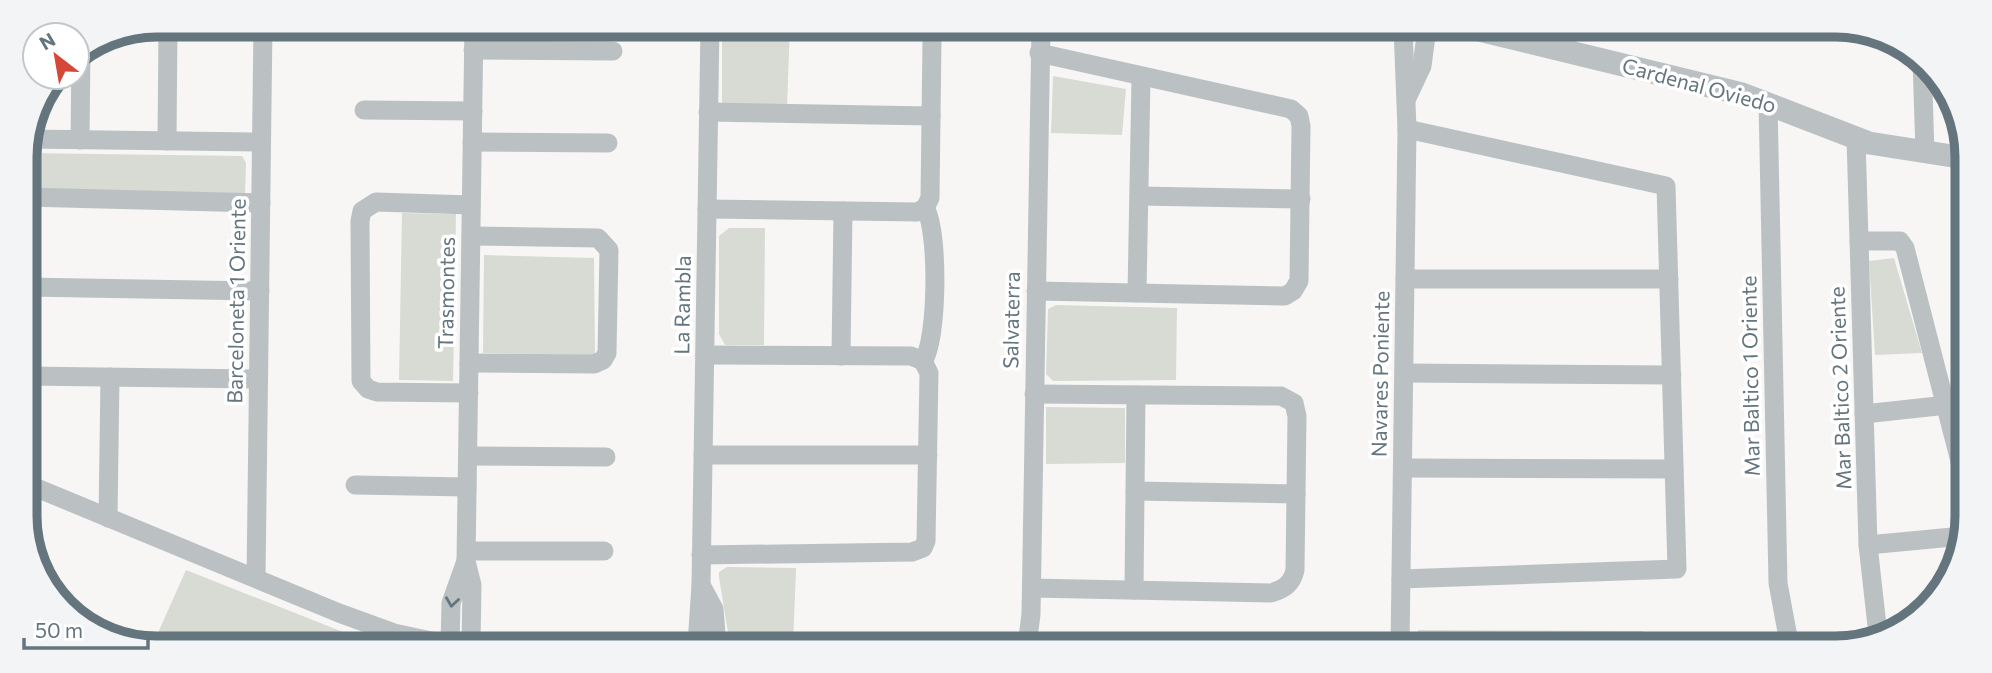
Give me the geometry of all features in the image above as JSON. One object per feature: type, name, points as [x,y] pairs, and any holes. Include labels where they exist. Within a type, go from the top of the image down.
[{"type":"street","points":[[167,141],[168,37]]},
{"type":"street","name":"Barceloneta 1 Oriente","points":[[256,579],[263,37]]},
{"type":"street","name":"Trasmontes","points":[[471,636],[472,585],[466,556],[474,37]]},
{"type":"street","name":"La Rambla","points":[[698,636],[701,585],[710,37]]},
{"type":"street","points":[[707,209],[917,212],[925,208],[930,198],[931,37]]},
{"type":"street","name":"Salvaterra","points":[[1028,636],[1032,588],[1040,37]]},
{"type":"street","name":"Navares Poniente","points":[[1400,636],[1408,129],[1404,37]]},
{"type":"street","name":"Navares Poniente","points":[[1406,102],[1422,66],[1426,37]]},
{"type":"street","name":"Cardenal Oviedo","points":[[1558,39],[1768,102],[1856,138],[1955,158]]},
{"type":"street","points":[[473,50],[613,51]]},
{"type":"street","points":[[1036,291],[1279,296],[1293,291],[1299,275],[1301,199],[1301,131],[1295,112],[1281,106],[1141,78],[1039,53]]},
{"type":"street","points":[[1922,75],[1925,152]]},
{"type":"street","points":[[1137,293],[1141,78]]},
{"type":"street","points":[[80,140],[81,91]]},
{"type":"street","name":"Mar Baltico 1 Oriente","points":[[1768,102],[1779,583],[1788,636]]},
{"type":"street","points":[[364,110],[473,111]]},
{"type":"street","points":[[708,112],[931,116]]},
{"type":"street","points":[[1401,579],[1677,569],[1666,186],[1408,129]]},
{"type":"street","name":"Mar Baltico 2 Oriente","points":[[1856,138],[1868,545],[1877,628]]},
{"type":"street","points":[[39,139],[261,142]]},
{"type":"street","points":[[472,142],[608,143]]},
{"type":"street","points":[[1139,196],[1301,199]]},
{"type":"street","points":[[37,198],[261,203]]},
{"type":"street","points":[[469,393],[377,392],[364,385],[358,370],[359,262],[360,216],[366,207],[381,202],[471,205]]},
{"type":"street","points":[[923,361],[932,340],[933,229],[925,208]]},
{"type":"street","points":[[841,356],[843,211]]},
{"type":"street","points":[[469,363],[594,364],[603,360],[607,353],[609,250],[598,238],[471,236]]},
{"type":"street","points":[[1859,240],[1903,243],[1955,439]]},
{"type":"street","points":[[1405,279],[1669,279]]},
{"type":"street","points":[[37,288],[260,292]]},
{"type":"street","points":[[701,555],[912,552],[923,548],[926,541],[928,455],[929,373],[923,361],[911,356],[705,355]]},
{"type":"street","points":[[1404,373],[1672,375]]},
{"type":"street","points":[[37,376],[258,379]]},
{"type":"street","points":[[108,518],[110,377]]},
{"type":"street","points":[[1032,588],[1271,593],[1284,587],[1291,582],[1295,570],[1297,416],[1294,403],[1281,396],[1034,394]]},
{"type":"street","points":[[1134,590],[1136,395]]},
{"type":"street","points":[[1864,414],[1947,405]]},
{"type":"street","points":[[703,455],[928,455]]},
{"type":"street","points":[[468,456],[606,457]]},
{"type":"street","points":[[1403,468],[1674,469]]},
{"type":"street","points":[[355,485],[467,487]]},
{"type":"street","points":[[37,488],[368,624],[408,636]]},
{"type":"street","points":[[1135,491],[1296,494]]},
{"type":"street","points":[[1868,545],[1953,537]]},
{"type":"street","points":[[466,556],[604,551]]},
{"type":"street","name":"Trasmontes","points":[[450,636],[452,603],[466,556]]},
{"type":"street","name":"La Rambla","points":[[701,585],[714,609],[716,636]]},
{"type":"street","name":"Salvaterra","points":[[1031,614],[1039,636]]},
{"type":"shaded area","points":[[722,37],[790,37],[787,106],[722,104]]},
{"type":"shaded area","points":[[1053,76],[1126,89],[1122,135],[1051,133]]},
{"type":"shaded area","points":[[37,153],[242,156],[246,163],[245,194],[37,189]]},
{"type":"shaded area","points":[[402,213],[456,214],[453,381],[399,380]]},
{"type":"shaded area","points":[[729,228],[765,228],[764,345],[725,345],[719,334],[719,236]]},
{"type":"shaded area","points":[[484,255],[594,258],[595,355],[483,353]]},
{"type":"shaded area","points":[[1894,258],[1922,353],[1875,355],[1869,261]]},
{"type":"shaded area","points":[[1056,305],[1177,308],[1176,380],[1053,381],[1046,374],[1048,309]]},
{"type":"shaded area","points":[[1046,407],[1125,408],[1125,463],[1046,464]]},
{"type":"shaded area","points":[[727,567],[796,568],[793,636],[729,636],[719,572]]},
{"type":"shaded area","points":[[186,570],[353,636],[157,636]]},
{"type":"shaded area","points":[[1418,630],[1643,631],[1644,636],[1418,636]]}]
